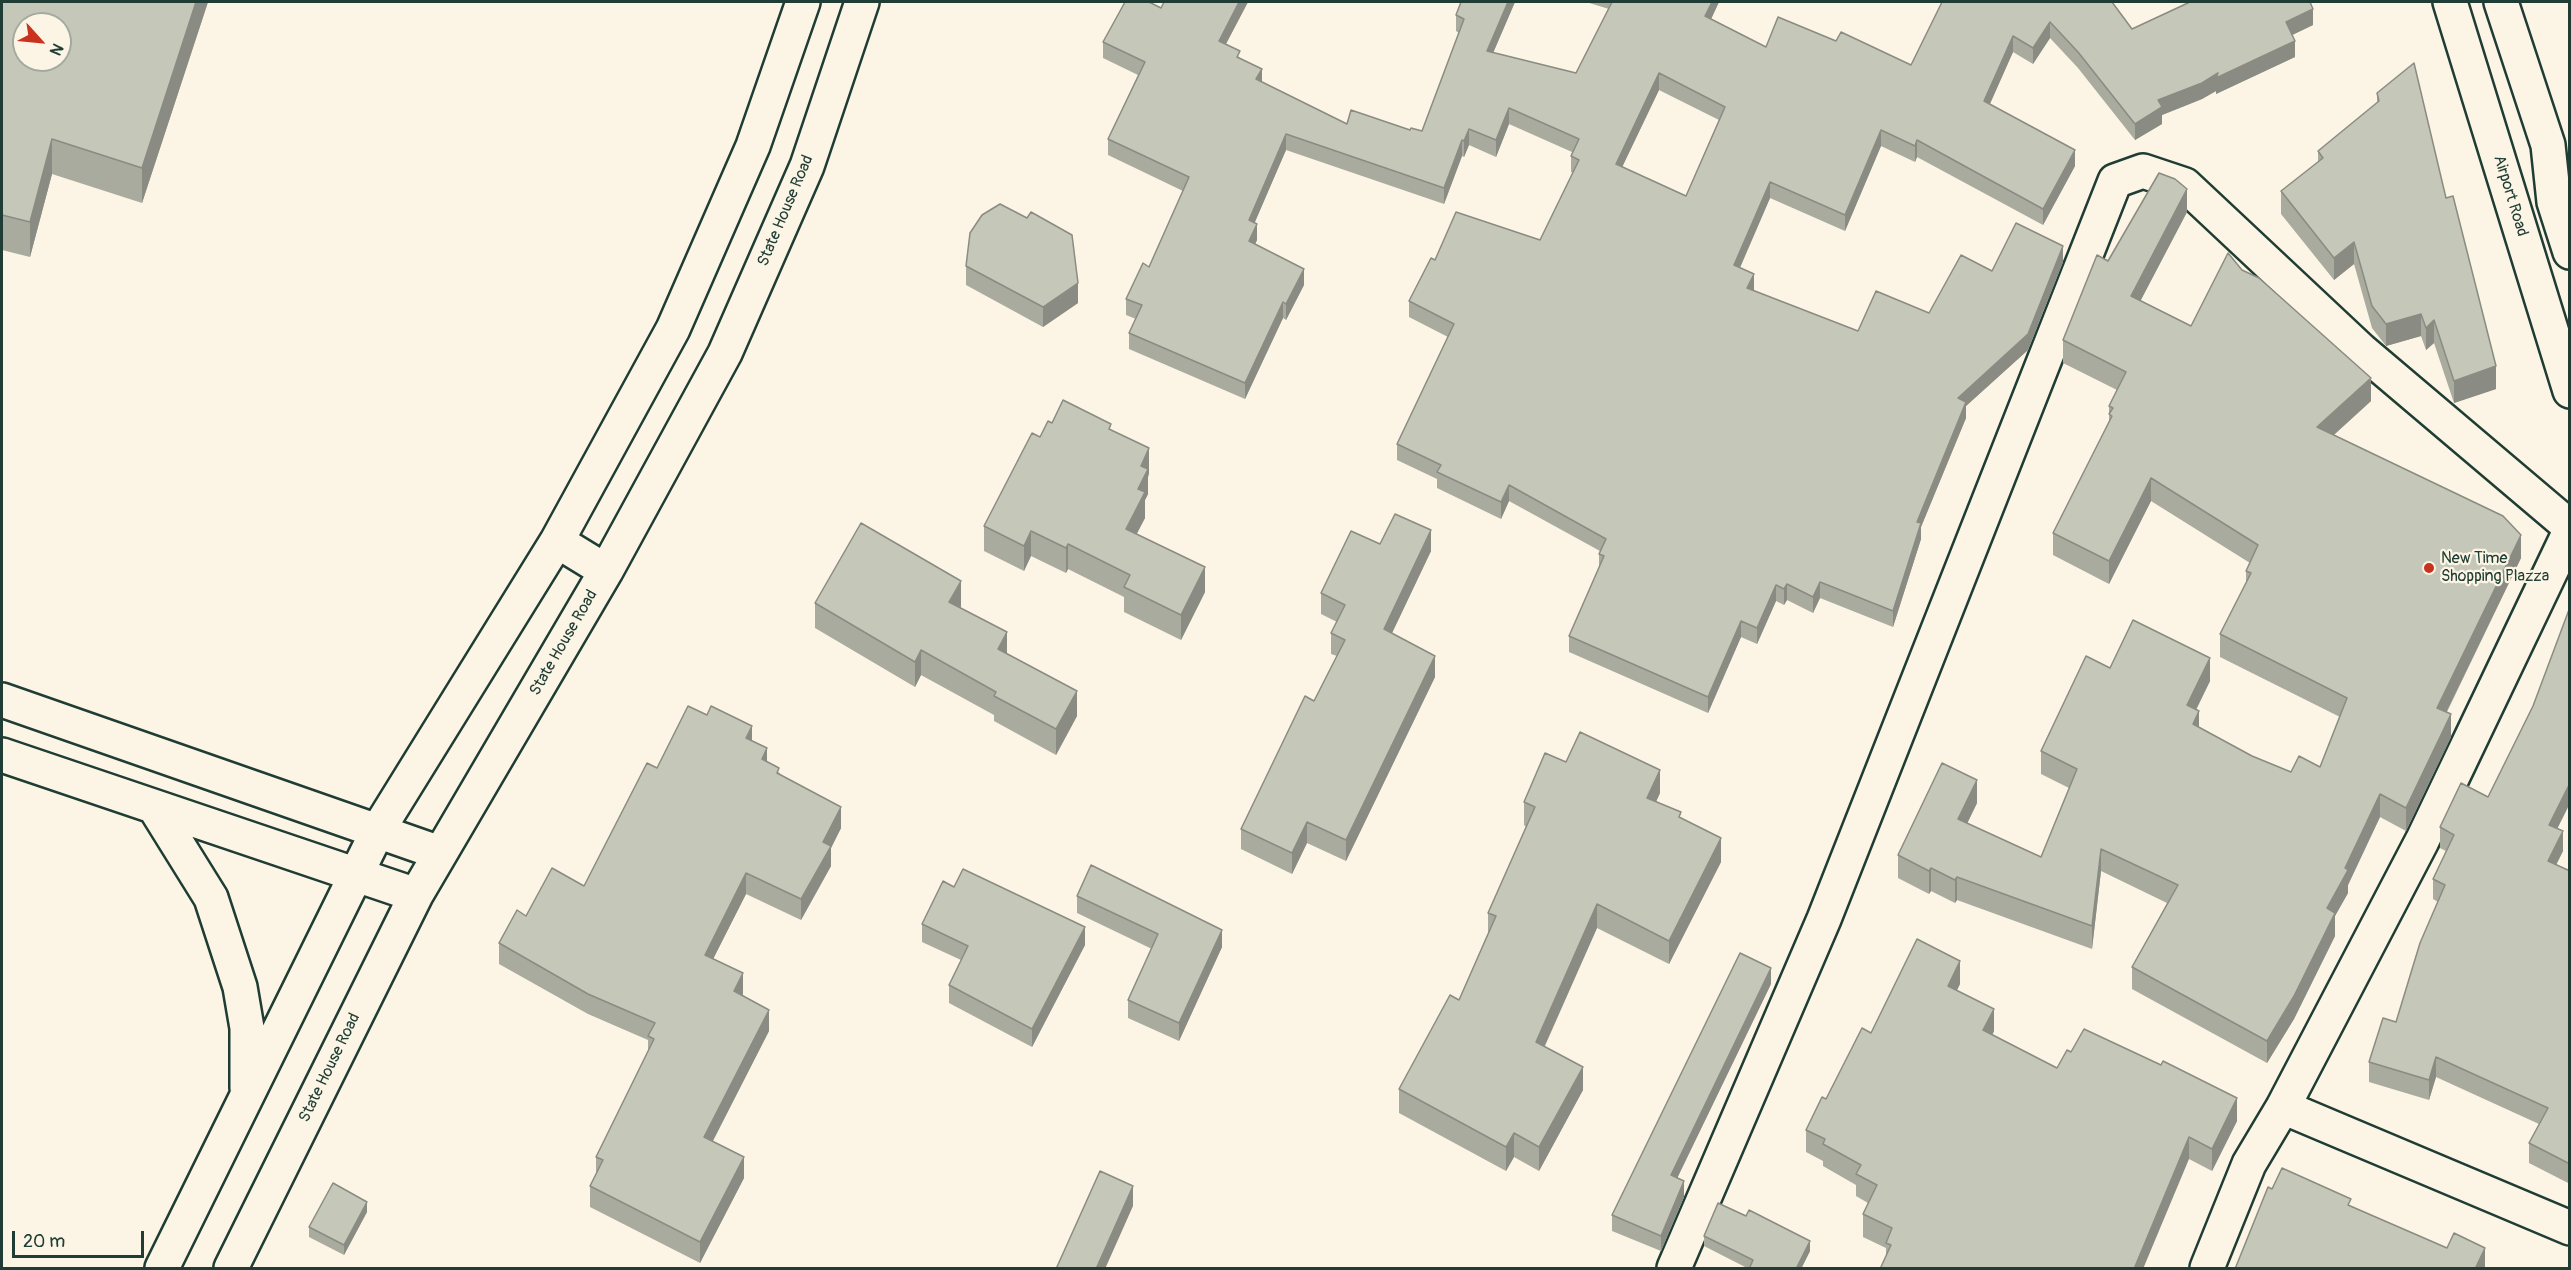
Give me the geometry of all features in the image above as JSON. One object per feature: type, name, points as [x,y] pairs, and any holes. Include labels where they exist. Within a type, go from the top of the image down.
[{"type":"main road","points":[[162,1269],[378,830],[557,541],[673,329],[753,146],[804,2]]},
{"type":"main road","name":"State House Road","points":[[231,1269],[416,895],[606,571],[725,353],[807,166],[862,2]]},
{"type":"main road","name":"Airport Road","points":[[2450,2],[2570,390]]},
{"type":"main road","points":[[2501,2],[2548,145],[2570,252]]},
{"type":"main road","points":[[1674,1269],[1824,919],[2115,181],[2144,171],[2185,185],[2361,350],[2570,529],[2422,841],[2283,1107],[2249,1164],[2207,1269]]},
{"type":"main road","points":[[557,541],[606,571]]},
{"type":"main road","points":[[2,700],[440,853]]},
{"type":"main road","points":[[2,755],[416,895]]},
{"type":"main road","points":[[155,808],[211,898],[240,987],[247,1028],[247,1094]]},
{"type":"main road","points":[[2283,1107],[2570,1228]]},
{"type":"building","points":[[2,2],[196,2],[142,168],[52,139],[30,222],[2,215]]},
{"type":"building","points":[[1125,2],[1149,2],[1161,8],[1164,2],[1239,2],[1219,41],[1240,51],[1237,57],[1262,69],[1256,79],[1347,124],[1351,110],[1410,130],[1411,128],[1422,131],[1464,19],[1456,15],[1461,2],[1508,2],[1487,51],[1576,73],[1612,2],[1712,2],[1705,16],[1766,47],[1778,17],[1836,41],[1841,32],[1911,65],[1942,2],[2112,2],[2132,29],[2190,2],[2310,2],[2313,9],[2286,22],[2295,41],[2216,78],[2218,73],[2202,83],[2158,100],[2162,107],[2135,124],[2078,52],[2050,22],[2033,48],[2013,36],[1984,101],[2075,150],[2043,209],[1917,140],[1915,146],[1881,130],[1845,215],[1770,182],[1734,265],[1754,274],[1747,288],[1858,331],[1876,291],[1929,313],[1961,255],[1992,271],[2016,223],[2063,246],[2028,334],[1958,398],[1966,402],[1917,522],[1921,523],[1893,611],[1820,582],[1813,597],[1787,584],[1784,589],[1776,585],[1757,628],[1741,621],[1708,697],[1569,636],[1604,556],[1599,554],[1606,539],[1509,485],[1501,502],[1437,472],[1441,465],[1397,444],[1454,324],[1409,301],[1431,258],[1435,260],[1456,212],[1540,240],[1579,160],[1571,156],[1579,139],[1509,108],[1496,140],[1469,129],[1464,141],[1462,140],[1444,188],[1286,134],[1249,220],[1257,224],[1249,241],[1304,269],[1286,304],[1283,302],[1245,383],[1129,333],[1142,305],[1126,299],[1143,263],[1149,267],[1189,177],[1108,139],[1145,62],[1103,42]],"holes":[[[1659,73],[1725,107],[1686,196],[1616,164]]]},
{"type":"building","points":[[2414,63],[2446,198],[2453,196],[2496,366],[2454,381],[2434,320],[2426,328],[2421,314],[2386,324],[2372,306],[2354,242],[2334,258],[2281,191],[2323,158],[2318,151],[2379,101],[2377,93]]},
{"type":"building","points":[[2159,173],[2175,179],[2187,189],[2131,296],[2191,326],[2228,253],[2242,270],[2259,278],[2371,378],[2317,427],[2503,516],[2521,535],[2437,708],[2451,714],[2406,808],[2380,794],[2345,868],[2348,870],[2327,908],[2335,913],[2294,996],[2267,1041],[2132,967],[2178,885],[2101,849],[2092,926],[1957,877],[1955,880],[1931,868],[1929,871],[1898,855],[1942,763],[1977,780],[1958,819],[2041,857],[2077,769],[2041,751],[2086,656],[2110,668],[2133,620],[2210,658],[2187,705],[2199,711],[2193,724],[2252,756],[2291,772],[2299,756],[2320,767],[2347,698],[2220,634],[2251,573],[2246,571],[2258,545],[2151,478],[2109,561],[2053,533],[2112,416],[2109,414],[2113,408],[2109,406],[2126,372],[2063,340],[2097,255],[2108,261]]},
{"type":"building","points":[[1000,204],[1027,218],[1031,212],[1072,235],[1078,283],[1043,307],[966,266],[970,233],[982,215]]},
{"type":"building","points":[[1063,400],[1111,424],[1109,429],[1149,448],[1141,466],[1148,469],[1138,489],[1145,492],[1126,529],[1205,567],[1181,615],[1124,587],[1130,575],[1068,544],[1066,548],[1031,531],[1024,546],[984,526],[1032,433],[1040,437],[1048,421],[1052,423]]},
{"type":"building","points":[[1395,514],[1431,530],[1384,629],[1435,656],[1346,840],[1307,822],[1292,853],[1241,829],[1305,696],[1314,701],[1345,640],[1331,633],[1345,605],[1321,593],[1351,531],[1380,544]]},
{"type":"building","points":[[861,523],[961,581],[949,602],[1007,632],[998,649],[1077,691],[1056,729],[994,696],[996,692],[921,650],[915,662],[815,603]]},
{"type":"building","points":[[2570,607],[2570,783],[2549,825],[2563,831],[2548,861],[2570,871],[2570,1164],[2529,1143],[2548,1108],[2436,1057],[2429,1080],[2369,1062],[2383,1018],[2396,1022],[2420,943],[2445,885],[2433,879],[2454,835],[2440,827],[2461,783],[2488,797],[2533,706]]},
{"type":"building","points":[[688,706],[707,715],[711,706],[752,726],[746,738],[767,748],[762,759],[779,768],[777,773],[841,807],[823,842],[831,846],[801,899],[746,873],[705,955],[743,973],[734,991],[769,1010],[704,1137],[744,1157],[700,1242],[590,1186],[603,1160],[596,1157],[654,1039],[648,1036],[655,1023],[588,994],[499,943],[517,910],[526,916],[552,868],[584,886],[647,763],[657,768]]},
{"type":"building","points":[[1580,732],[1660,770],[1647,798],[1681,812],[1679,817],[1721,838],[1669,941],[1597,904],[1536,1042],[1583,1067],[1539,1147],[1514,1133],[1506,1147],[1399,1089],[1450,995],[1459,1000],[1496,916],[1488,913],[1535,807],[1524,802],[1545,753],[1566,762]]},
{"type":"building","points":[[1091,865],[1222,930],[1179,1023],[1128,1000],[1158,934],[1077,896]]},
{"type":"building","points":[[963,869],[1085,927],[1032,1029],[949,985],[968,946],[922,924],[943,881],[954,887]]},
{"type":"building","points":[[1917,939],[1960,961],[1948,986],[1994,1009],[1983,1030],[2057,1068],[2067,1050],[2071,1052],[2084,1029],[2161,1065],[2163,1061],[2237,1098],[2212,1149],[2189,1137],[2134,1269],[1880,1269],[1891,1245],[1886,1243],[1892,1228],[1863,1214],[1877,1185],[1856,1174],[1861,1165],[1823,1144],[1825,1139],[1806,1130],[1822,1097],[1826,1099],[1862,1028],[1871,1033]]},
{"type":"building","points":[[1740,953],[1771,968],[1671,1175],[1684,1181],[1661,1236],[1612,1215]]},
{"type":"building","points":[[2282,1168],[2351,1199],[2348,1205],[2447,1248],[2454,1233],[2485,1248],[2475,1269],[2235,1269],[2268,1187],[2272,1189]]},
{"type":"building","points":[[1100,1171],[1133,1186],[1096,1269],[1056,1269]]},
{"type":"building","points":[[333,1183],[367,1202],[344,1245],[309,1227]]},
{"type":"building","points":[[1718,1203],[1746,1216],[1749,1210],[1810,1241],[1796,1269],[1749,1269],[1753,1260],[1704,1236]]},
{"type":"place","name":"New Time Shopping Plazza","points":[[2429,568]]}]
